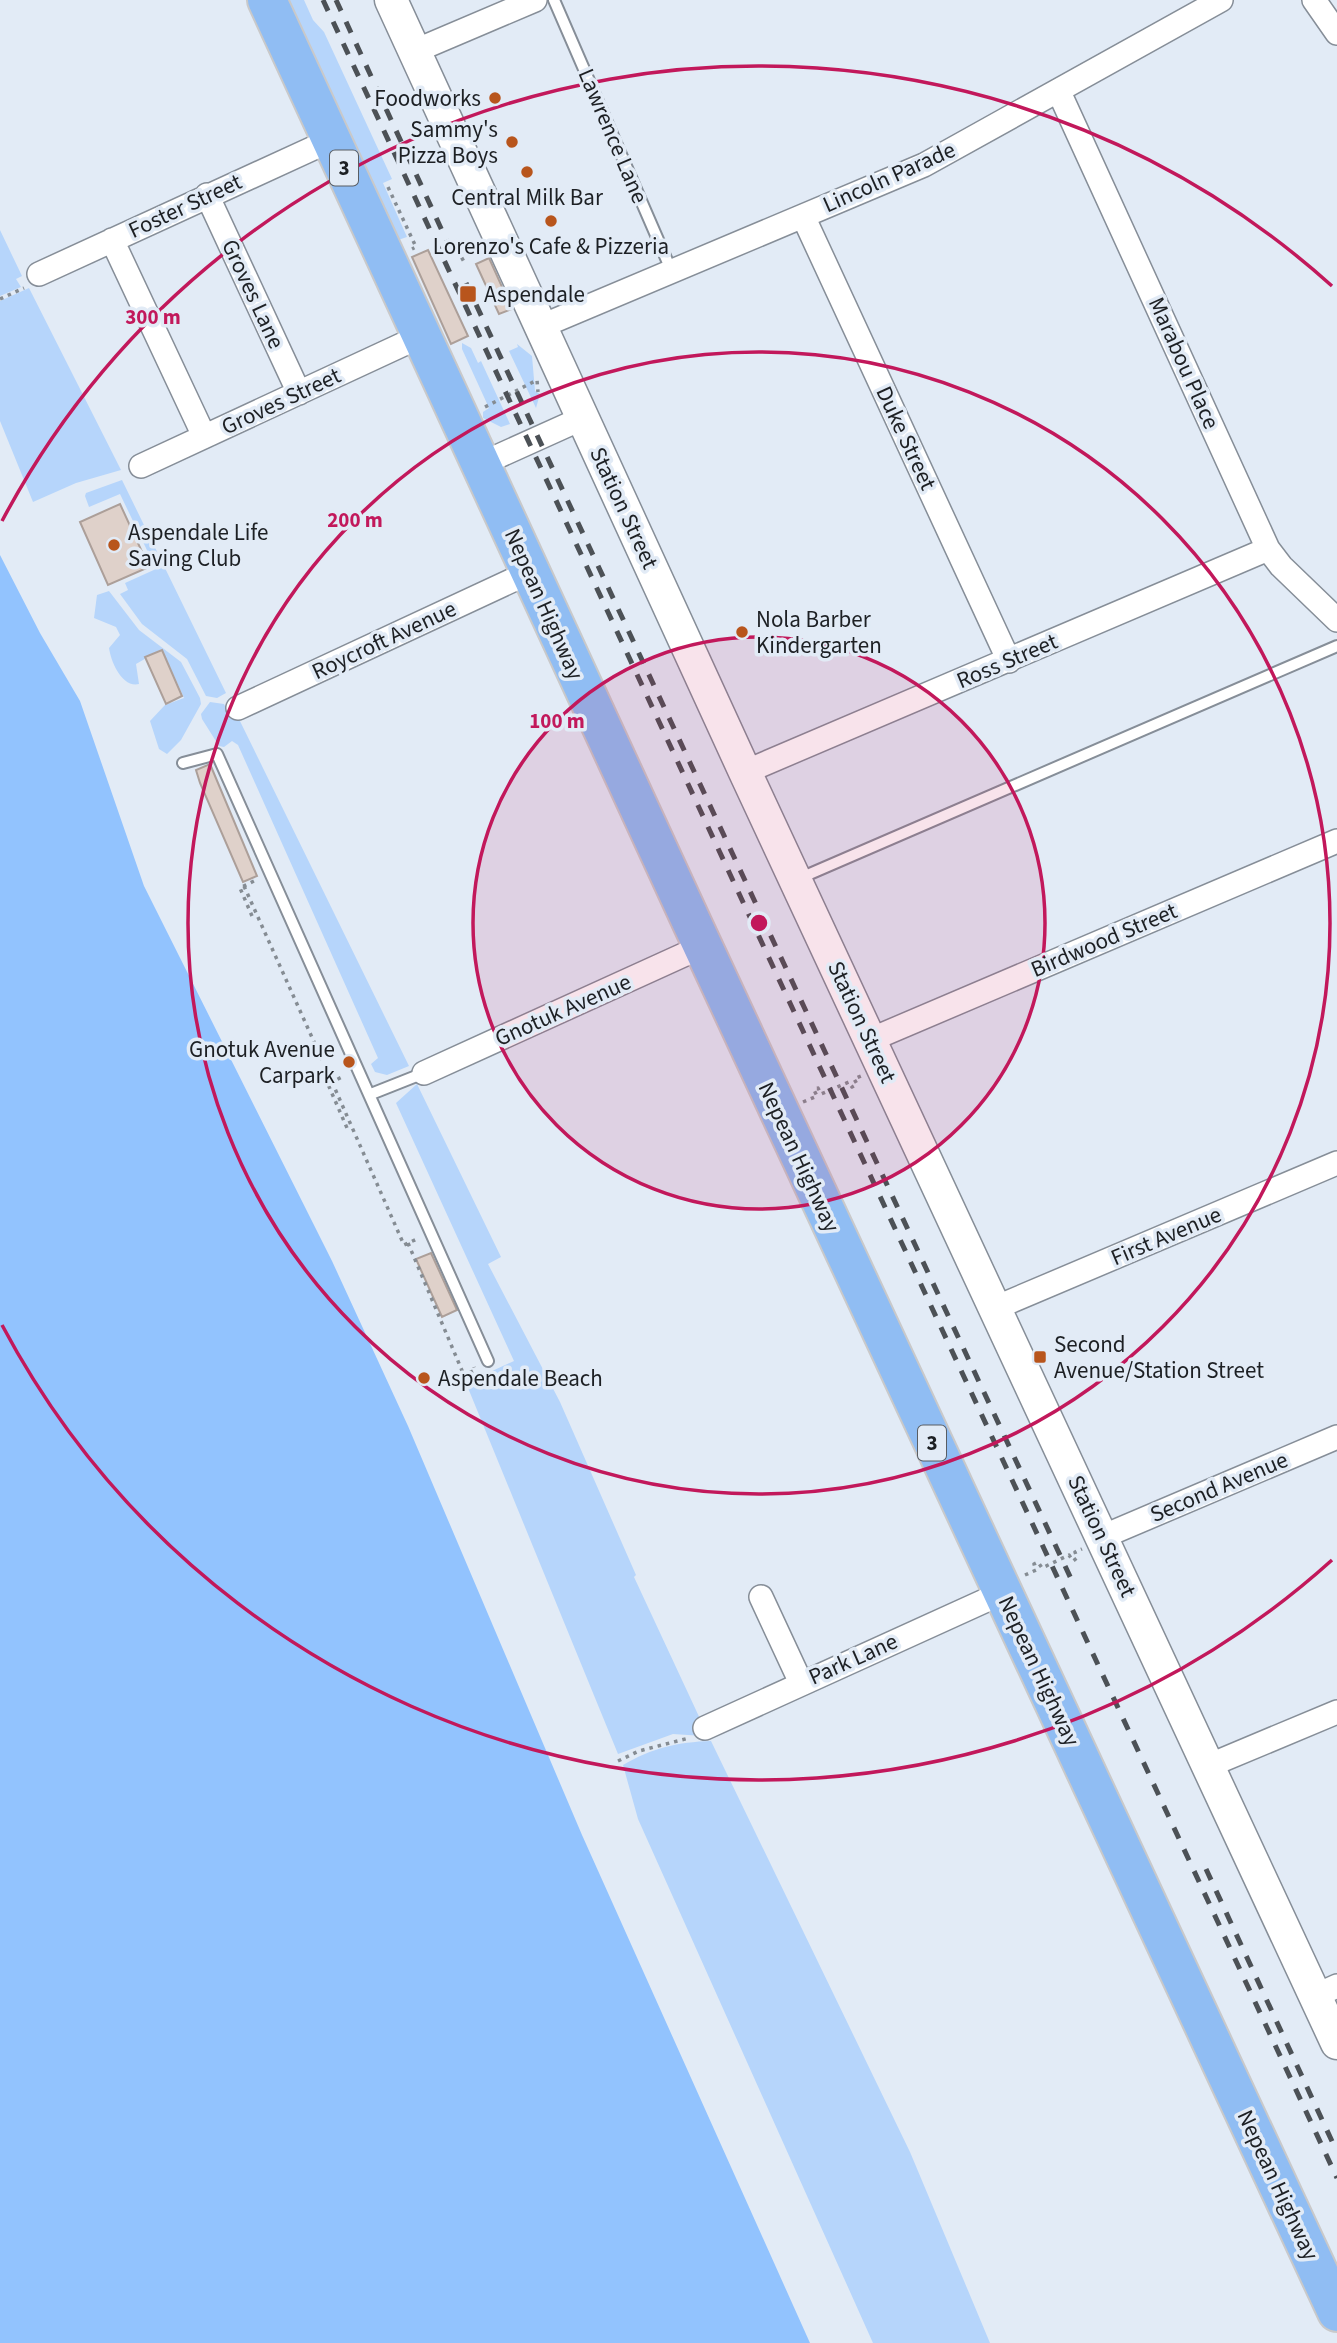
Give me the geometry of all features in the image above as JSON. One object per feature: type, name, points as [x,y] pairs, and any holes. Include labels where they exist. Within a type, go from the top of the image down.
[{"type":"highway","name":"Nepean Highway","points":[[267,0],[701,947],[1337,2312]]},
{"type":"street","name":"Station Street","points":[[391,0],[745,772],[1208,1766],[1326,1991],[1337,2043]]},
{"type":"street","points":[[415,51],[535,0]]},
{"type":"street","name":"Lincoln Parade","points":[[542,326],[924,165],[1059,92],[1190,7],[1221,0]]},
{"type":"street","points":[[1314,0],[1337,33]]},
{"type":"street","name":"Marabou Place","points":[[1059,92],[1268,549],[1281,566],[1336,617]]},
{"type":"street","name":"Foster Street","points":[[33,278],[207,195],[331,140]]},
{"type":"street","name":"Groves Lane","points":[[207,195],[299,393]]},
{"type":"street","name":"Duke Street","points":[[803,216],[1009,661]]},
{"type":"street","points":[[112,240],[204,436]]},
{"type":"street","name":"Groves Street","points":[[141,466],[421,336]]},
{"type":"street","points":[[481,464],[583,418]]},
{"type":"street","name":"Ross Street","points":[[745,772],[1268,549]]},
{"type":"street","name":"Roycroft Avenue","points":[[239,708],[530,572]]},
{"type":"street","name":"Birdwood Street","points":[[870,1040],[1337,841]]},
{"type":"street","name":"Gnotuk Avenue","points":[[424,1073],[701,947]]},
{"type":"street","name":"First Avenue","points":[[995,1308],[1337,1163]]},
{"type":"street","name":"Second Avenue","points":[[1108,1549],[1337,1437]]},
{"type":"street","name":"Park Lane","points":[[705,1728],[801,1683],[997,1582]]},
{"type":"street","points":[[761,1597],[801,1683]]},
{"type":"street","points":[[1208,1766],[1337,1712]]},
{"type":"lane","name":"Lawrence Lane","points":[[554,0],[672,272]]},
{"type":"lane","points":[[796,880],[1337,646]]},
{"type":"lane","points":[[183,763],[217,754],[360,1069],[488,1361]]},
{"type":"lane","points":[[371,1094],[424,1073]]},
{"type":"path","points":[[388,187],[416,247]]},
{"type":"path","points":[[461,260],[477,253]]},
{"type":"path","points":[[0,299],[24,288],[23,285],[33,278]]},
{"type":"path","points":[[481,411],[489,404],[537,380],[538,392]]},
{"type":"path","points":[[252,916],[240,888],[270,874]]},
{"type":"path","points":[[244,886],[404,1245],[430,1233]]},
{"type":"path","points":[[330,1081],[360,1069]]},
{"type":"path","points":[[770,1094],[793,1085],[803,1102],[817,1096],[814,1090],[818,1088],[821,1094],[849,1082],[852,1087],[857,1084],[854,1079],[862,1076],[864,1082],[886,1073]]},
{"type":"path","points":[[324,1075],[330,1081],[347,1128]]},
{"type":"path","points":[[408,1243],[466,1380]]},
{"type":"path","points":[[457,1376],[460,1383],[470,1378],[467,1374],[475,1370],[474,1367],[488,1361]]},
{"type":"path","points":[[997,1582],[1014,1560],[1021,1576],[1036,1570],[1034,1563],[1038,1562],[1042,1568],[1069,1555],[1073,1561],[1077,1558],[1075,1552],[1082,1549],[1092,1570],[1108,1549]]},
{"type":"path","points":[[618,1761],[639,1751],[682,1738],[708,1738],[705,1728]]},
{"type":"shaded area","points":[[286,0],[304,0],[313,20],[324,32],[392,179],[383,183],[407,237],[398,240]]},
{"type":"shaded area","points":[[0,230],[22,276],[16,279],[21,287],[0,296]]},
{"type":"shaded area","points":[[29,288],[121,470],[76,483],[33,502],[0,421],[0,301]]},
{"type":"shaded area","points":[[462,343],[471,348],[478,363],[481,361],[510,424],[501,427],[483,418],[483,412],[489,408],[462,349]]},
{"type":"shaded area","points":[[517,344],[532,356],[535,391],[540,394],[536,408],[509,351],[518,347]]},
{"type":"shaded area","points":[[122,480],[226,693],[217,698],[206,696],[187,659],[142,624],[120,594],[128,590],[125,583],[156,569],[120,494],[89,507],[85,496],[86,493]]},
{"type":"shaded area","points":[[0,555],[40,633],[80,701],[144,886],[332,1261],[408,1426],[582,1835],[810,2343],[0,2343]]},
{"type":"shaded area","points":[[109,591],[139,630],[181,662],[200,698],[201,704],[181,740],[167,754],[159,749],[150,721],[165,705],[184,698],[162,649],[136,664],[139,684],[127,682],[118,673],[109,648],[120,635],[116,627],[94,618],[97,595]]},
{"type":"shaded area","points":[[210,702],[224,704],[231,718],[237,715],[409,1066],[387,1075],[375,1072],[371,1064],[378,1058],[238,745],[232,741],[224,747],[219,746],[202,719],[201,714]]},
{"type":"shaded area","points":[[417,1084],[501,1257],[488,1264],[560,1402],[636,1575],[634,1577],[702,1723],[703,1736],[673,1734],[618,1754],[466,1383],[514,1361],[396,1103]]},
{"type":"shaded area","points":[[711,1741],[910,2152],[990,2343],[873,2343],[638,1819],[623,1765],[666,1747]]},
{"type":"building","points":[[428,250],[468,336],[451,344],[412,257]]},
{"type":"building","points":[[489,258],[512,309],[499,314],[476,264]]},
{"type":"building","name":"Aspendale Life Saving Club","points":[[120,504],[149,567],[108,585],[80,522]]},
{"type":"building","points":[[162,650],[182,696],[166,704],[145,657]]},
{"type":"building","points":[[210,764],[257,876],[243,882],[196,770]]},
{"type":"building","points":[[431,1253],[457,1310],[442,1317],[416,1259]]},
{"type":"railway","points":[[323,0],[1337,2178]]},
{"type":"railway","points":[[336,0],[456,261]]},
{"type":"railway","points":[[466,283],[1073,1583]]},
{"type":"railway","points":[[1206,1869],[1337,2152]]},
{"type":"place","name":"Foodworks","points":[[495,98]]},
{"type":"place","name":"Sammy's Pizza Boys","points":[[512,142]]},
{"type":"place","name":"Central Milk Bar","points":[[527,172]]},
{"type":"place","name":"Lorenzo's Cafe & Pizzeria","points":[[551,221]]},
{"type":"place","name":"Aspendale","points":[[468,294]]},
{"type":"place","name":"Aspendale Life Saving Club","points":[[114,545]]},
{"type":"place","name":"Nola Barber Kindergarten","points":[[742,632]]},
{"type":"place","name":"Gnotuk Avenue Carpark","points":[[349,1062]]},
{"type":"place","name":"Second Avenue/Station Street","points":[[1040,1357]]},
{"type":"place","name":"Aspendale Beach","points":[[424,1378]]}]
